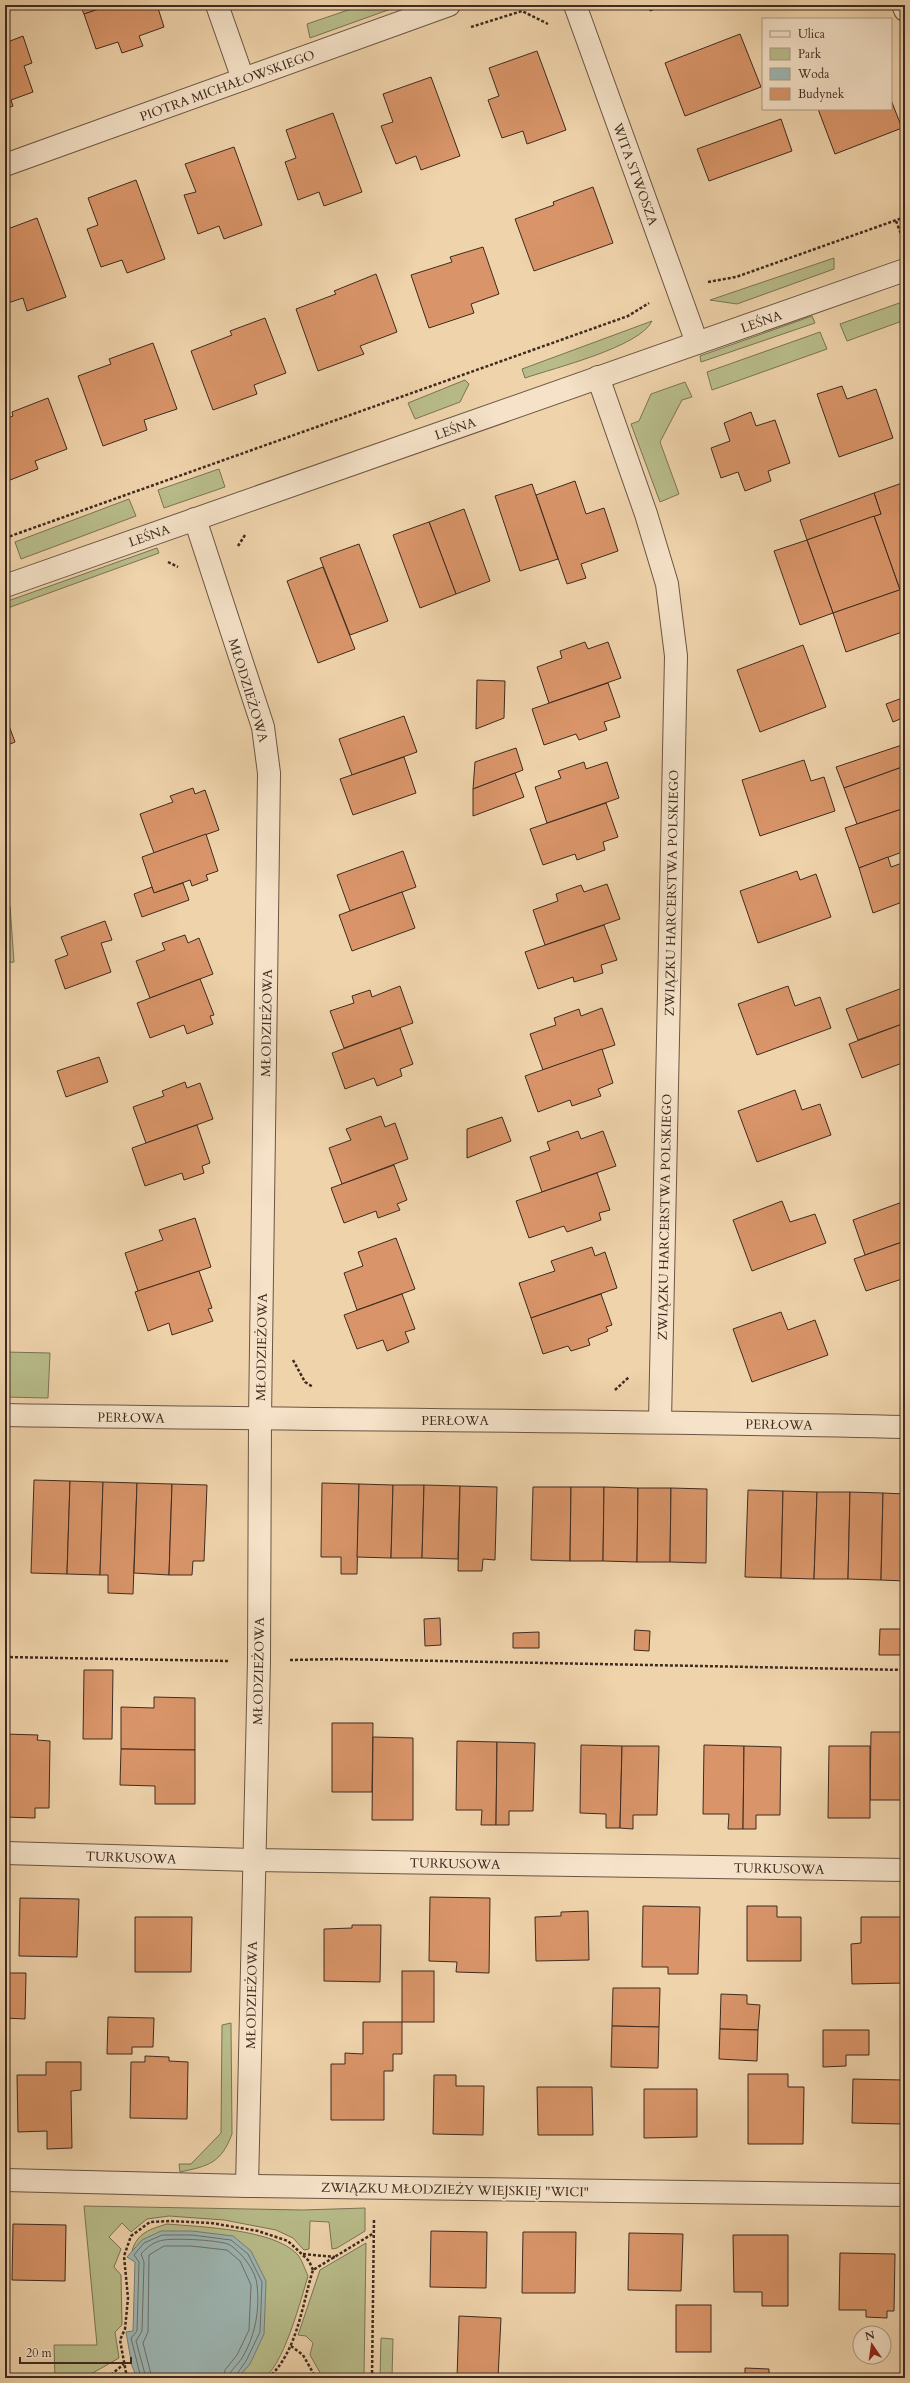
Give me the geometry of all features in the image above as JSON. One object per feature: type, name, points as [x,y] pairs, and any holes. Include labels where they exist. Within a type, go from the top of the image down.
[{"type":"street","points":[[217,5],[243,79]]},
{"type":"street","name":"PIOTRA MICHAŁOWSKIEGO","points":[[5,165],[449,5]]},
{"type":"street","name":"WITA STWOSZA","points":[[576,5],[697,343]]},
{"type":"street","points":[[903,5],[905,10]]},
{"type":"street","name":"LEŚNA","points":[[5,586],[905,270]]},
{"type":"street","name":"ZWIĄZKU HARCERSTWA POLSKIEGO","points":[[598,377],[646,514],[667,584],[676,656],[660,1421]]},
{"type":"street","name":"MŁODZIEŻOWA","points":[[195,519],[263,727],[269,773],[260,1419],[259,1661],[253,1860],[248,2186]]},
{"type":"street","name":"PERŁOWA","points":[[5,1415],[260,1419],[660,1421],[905,1426]]},
{"type":"street","name":"TURKUSOWA","points":[[5,1853],[253,1860],[905,1870]]},
{"type":"street","name":"ZWIĄZKU MŁODZIEŻY WIEJSKIEJ \"WICI\"","points":[[5,2180],[248,2186],[905,2195]]},
{"type":"path","points":[[469,28],[522,11],[553,26]]},
{"type":"path","points":[[702,283],[736,277],[905,217]]},
{"type":"path","points":[[896,221],[905,245]]},
{"type":"path","points":[[5,538],[628,316],[654,300]]},
{"type":"path","points":[[292,1357],[305,1382],[316,1388]]},
{"type":"path","points":[[610,1395],[634,1372]]},
{"type":"path","points":[[5,1656],[259,1661],[340,1659],[905,1670]]},
{"type":"path","points":[[372,2378],[374,2218]]},
{"type":"path","points":[[127,2378],[120,2340],[125,2329],[128,2298],[124,2256],[131,2236],[150,2222],[171,2221],[211,2223],[258,2231],[288,2241],[302,2254],[313,2270]]},
{"type":"path","points":[[268,2378],[278,2370],[291,2346],[313,2270],[374,2232]]},
{"type":"path","points":[[302,2254],[336,2257]]},
{"type":"path","points":[[291,2346],[303,2355],[316,2378]]},
{"type":"path","points":[[107,2378],[124,2364]]},
{"type":"green space","points":[[363,5],[402,5],[310,38],[307,24]]},
{"type":"green space","points":[[834,258],[834,269],[737,304],[710,300]]},
{"type":"green space","points":[[905,301],[905,320],[847,341],[840,324]]},
{"type":"green space","points":[[812,316],[815,323],[701,362],[700,356]]},
{"type":"green space","points":[[652,321],[644,331],[614,348],[595,356],[525,378],[522,369]]},
{"type":"green space","points":[[820,332],[827,349],[712,390],[707,372]]},
{"type":"green space","points":[[465,380],[469,384],[460,402],[415,419],[408,403]]},
{"type":"green space","points":[[685,382],[692,397],[682,400],[660,442],[679,494],[660,502],[631,424],[639,421],[651,394]]},
{"type":"green space","points":[[219,469],[225,487],[164,508],[158,490]]},
{"type":"green space","points":[[129,499],[136,516],[21,559],[15,542]]},
{"type":"green space","points":[[157,548],[159,553],[5,609],[5,602]]},
{"type":"green space","points":[[5,906],[10,906],[14,962],[5,963]]},
{"type":"green space","points":[[5,1352],[50,1353],[48,1398],[5,1397]]},
{"type":"green space","points":[[231,2023],[232,2134],[228,2144],[213,2162],[199,2168],[180,2172],[179,2164],[191,2164],[221,2133],[222,2025]]},
{"type":"green space","points":[[84,2206],[303,2210],[365,2208],[365,2231],[337,2248],[332,2249],[329,2222],[310,2221],[309,2249],[304,2250],[293,2238],[276,2230],[224,2220],[169,2216],[147,2219],[131,2232],[122,2223],[109,2237],[121,2249],[114,2267],[121,2275],[122,2325],[115,2332],[119,2358],[84,2378],[55,2378],[54,2345],[97,2345]]},
{"type":"green space","points":[[167,2224],[217,2228],[254,2234],[271,2239],[286,2246],[297,2254],[308,2276],[284,2348],[277,2362],[269,2373],[262,2378],[237,2378],[250,2364],[132,2251],[137,2240],[141,2236],[150,2230]]},
{"type":"green space","points":[[366,2243],[364,2378],[323,2378],[310,2355],[313,2343],[306,2336],[298,2335],[320,2270]]},
{"type":"green space","points":[[381,2338],[393,2339],[392,2378],[380,2378]]},
{"type":"water","points":[[161,2231],[192,2231],[233,2236],[251,2251],[266,2281],[264,2334],[250,2364],[237,2378],[137,2378],[132,2366],[126,2332],[133,2331],[135,2262],[127,2257],[142,2240]]},
{"type":"building","points":[[80,5],[111,5],[84,14]]},
{"type":"building","points":[[111,5],[157,5],[164,27],[139,36],[143,46],[122,53],[118,42],[96,49],[84,14]]},
{"type":"building","points":[[648,5],[666,5],[650,11]]},
{"type":"building","points":[[740,34],[761,87],[685,116],[665,63]]},
{"type":"building","points":[[23,36],[32,63],[24,66],[33,92],[11,100],[13,106],[5,109],[5,43]]},
{"type":"building","points":[[537,51],[566,130],[527,144],[523,131],[502,138],[488,100],[499,96],[489,68]]},
{"type":"building","points":[[431,77],[460,156],[421,170],[416,156],[396,164],[381,126],[393,122],[383,94]]},
{"type":"building","points":[[892,103],[902,128],[835,154],[818,110],[892,110]]},
{"type":"building","points":[[333,113],[362,192],[324,206],[319,192],[298,200],[285,162],[296,158],[286,130]]},
{"type":"building","points":[[781,119],[792,151],[709,181],[697,149]]},
{"type":"building","points":[[234,147],[262,225],[224,239],[219,226],[198,234],[184,195],[196,192],[185,164]]},
{"type":"building","points":[[136,180],[165,259],[127,273],[122,260],[101,267],[87,229],[98,225],[88,198]]},
{"type":"building","points":[[593,187],[613,243],[534,271],[515,219],[554,205],[553,202]]},
{"type":"building","points":[[37,218],[66,297],[27,311],[23,298],[5,304],[5,230]]},
{"type":"building","points":[[483,247],[499,294],[471,304],[474,313],[429,328],[411,275],[452,262],[450,257]]},
{"type":"building","points":[[376,274],[397,332],[360,346],[364,354],[318,371],[296,309],[336,294],[334,291]]},
{"type":"building","points":[[265,318],[286,373],[254,385],[257,394],[213,410],[191,351],[232,335],[230,331]]},
{"type":"building","points":[[153,343],[177,409],[144,420],[147,430],[103,446],[78,376],[111,364],[109,359]]},
{"type":"building","points":[[842,386],[847,399],[876,389],[893,438],[839,457],[817,394]]},
{"type":"building","points":[[48,398],[67,449],[35,461],[38,469],[5,482],[5,419],[13,416],[12,412]]},
{"type":"building","points":[[751,412],[756,426],[775,420],[790,463],[768,471],[771,481],[745,491],[738,472],[721,478],[711,448],[730,441],[724,423]]},
{"type":"building","points":[[575,481],[586,514],[604,508],[618,551],[581,564],[586,578],[567,584],[536,495]]},
{"type":"building","points":[[905,482],[905,588],[900,590],[874,516],[881,514],[874,493]]},
{"type":"building","points":[[532,484],[558,559],[520,571],[495,496]]},
{"type":"building","points":[[874,493],[881,514],[807,540],[800,520]]},
{"type":"building","points":[[464,509],[490,581],[456,594],[429,522]]},
{"type":"building","points":[[874,516],[900,590],[833,613],[807,540]]},
{"type":"building","points":[[429,522],[456,594],[420,608],[393,535]]},
{"type":"building","points":[[807,540],[833,613],[800,625],[774,551]]},
{"type":"building","points":[[359,544],[388,621],[350,635],[320,558]]},
{"type":"building","points":[[323,567],[355,649],[318,663],[287,581]]},
{"type":"building","points":[[905,588],[905,631],[846,652],[833,613]]},
{"type":"building","points":[[585,642],[588,649],[608,642],[621,678],[549,703],[537,667],[562,658],[560,651]]},
{"type":"building","points":[[803,645],[826,707],[760,732],[737,670]]},
{"type":"building","points":[[477,680],[505,681],[504,718],[476,729]]},
{"type":"building","points":[[608,683],[620,717],[604,722],[607,730],[579,740],[576,734],[544,745],[532,709]]},
{"type":"building","points":[[905,697],[905,717],[893,722],[886,704]]},
{"type":"building","points":[[5,715],[15,742],[5,746]]},
{"type":"building","points":[[404,716],[417,752],[352,775],[339,739]]},
{"type":"building","points":[[905,744],[905,766],[844,788],[836,767]]},
{"type":"building","points":[[516,748],[523,770],[473,789],[475,762]]},
{"type":"building","points":[[404,757],[416,793],[353,815],[340,779]]},
{"type":"building","points":[[804,760],[811,781],[824,777],[835,811],[760,836],[742,780]]},
{"type":"building","points":[[584,762],[586,769],[607,762],[619,798],[547,823],[535,787],[561,778],[558,771]]},
{"type":"building","points":[[905,766],[905,808],[857,824],[844,788]]},
{"type":"building","points":[[515,773],[524,797],[473,816],[473,789]]},
{"type":"building","points":[[193,788],[195,794],[205,790],[219,830],[154,853],[140,814],[173,802],[170,796]]},
{"type":"building","points":[[606,803],[618,837],[603,842],[605,850],[577,860],[575,854],[543,865],[530,829]]},
{"type":"building","points":[[905,808],[905,851],[859,868],[845,828]]},
{"type":"building","points":[[206,834],[218,871],[206,875],[208,880],[192,886],[190,880],[154,893],[142,857]]},
{"type":"building","points":[[403,851],[416,887],[350,911],[337,875]]},
{"type":"building","points":[[888,857],[891,867],[905,862],[905,901],[873,913],[859,868]]},
{"type":"building","points":[[797,871],[800,880],[816,874],[831,917],[758,943],[740,891]]},
{"type":"building","points":[[183,883],[189,900],[142,917],[134,894],[152,887],[154,893]]},
{"type":"building","points":[[607,884],[620,919],[545,945],[533,910],[558,901],[556,894],[581,885],[584,892]]},
{"type":"building","points":[[402,892],[415,928],[352,951],[339,915]]},
{"type":"building","points":[[105,921],[112,940],[101,943],[111,972],[65,989],[55,960],[68,955],[61,937]]},
{"type":"building","points":[[604,925],[617,960],[601,965],[603,973],[574,982],[573,977],[538,989],[525,952]]},
{"type":"building","points":[[185,935],[188,943],[199,938],[213,974],[150,998],[136,961],[165,950],[162,943]]},
{"type":"building","points":[[200,979],[214,1015],[210,1016],[213,1024],[187,1034],[184,1025],[150,1038],[137,1003]]},
{"type":"building","points":[[400,986],[413,1023],[344,1048],[330,1011],[354,1003],[352,996],[370,990],[372,997]]},
{"type":"building","points":[[788,986],[795,1006],[820,997],[831,1028],[757,1055],[738,1004]]},
{"type":"building","points":[[905,987],[905,1023],[858,1040],[846,1009]]},
{"type":"building","points":[[602,1008],[615,1045],[543,1070],[530,1034],[556,1025],[554,1018],[579,1009],[581,1016]]},
{"type":"building","points":[[905,1023],[905,1062],[862,1078],[849,1044]]},
{"type":"building","points":[[400,1028],[413,1064],[400,1069],[402,1076],[377,1086],[374,1078],[345,1089],[332,1053]]},
{"type":"building","points":[[602,1049],[613,1083],[598,1089],[601,1096],[572,1106],[570,1100],[538,1112],[525,1076]]},
{"type":"building","points":[[99,1057],[108,1082],[66,1097],[57,1071]]},
{"type":"building","points":[[185,1082],[187,1088],[200,1083],[213,1119],[146,1143],[133,1107],[164,1096],[162,1091]]},
{"type":"building","points":[[795,1090],[802,1110],[820,1104],[831,1135],[757,1162],[738,1111]]},
{"type":"building","points":[[381,1116],[385,1127],[395,1123],[408,1159],[342,1184],[329,1148],[351,1140],[346,1129]]},
{"type":"building","points":[[502,1117],[511,1141],[467,1158],[467,1129]]},
{"type":"building","points":[[197,1125],[210,1163],[202,1166],[204,1173],[184,1180],[182,1173],[145,1186],[132,1148]]},
{"type":"building","points":[[578,1131],[581,1139],[603,1131],[616,1166],[542,1192],[530,1157],[550,1150],[547,1142]]},
{"type":"building","points":[[394,1165],[407,1200],[397,1204],[400,1210],[378,1218],[376,1211],[344,1223],[331,1188]]},
{"type":"building","points":[[597,1173],[610,1210],[599,1213],[601,1220],[567,1232],[564,1226],[529,1238],[516,1201]]},
{"type":"building","points":[[782,1201],[790,1222],[815,1214],[826,1243],[752,1271],[733,1220]]},
{"type":"building","points":[[905,1201],[905,1241],[865,1255],[853,1220]]},
{"type":"building","points":[[195,1218],[211,1267],[138,1291],[125,1253],[163,1240],[159,1230]]},
{"type":"building","points":[[396,1238],[415,1289],[357,1310],[344,1273],[363,1266],[358,1252]]},
{"type":"building","points":[[905,1241],[905,1278],[866,1291],[854,1259]]},
{"type":"building","points":[[592,1247],[595,1256],[605,1252],[617,1288],[531,1318],[519,1283],[555,1271],[551,1261]]},
{"type":"building","points":[[199,1271],[212,1308],[208,1309],[213,1321],[172,1335],[169,1323],[148,1331],[135,1292]]},
{"type":"building","points":[[402,1294],[415,1329],[405,1332],[409,1342],[387,1351],[383,1340],[357,1349],[344,1315]]},
{"type":"building","points":[[601,1294],[612,1325],[606,1327],[608,1331],[588,1339],[590,1345],[571,1351],[568,1346],[543,1354],[531,1318]]},
{"type":"building","points":[[781,1312],[788,1330],[815,1320],[828,1355],[752,1382],[733,1329]]},
{"type":"building","points":[[34,1480],[70,1481],[67,1574],[31,1573]]},
{"type":"building","points":[[70,1481],[103,1482],[100,1575],[67,1574]]},
{"type":"building","points":[[103,1482],[137,1483],[133,1594],[108,1593],[108,1575],[100,1575]]},
{"type":"building","points":[[137,1483],[172,1484],[169,1575],[134,1573]]},
{"type":"building","points":[[322,1483],[359,1484],[357,1574],[341,1574],[341,1557],[321,1557]]},
{"type":"building","points":[[172,1484],[207,1485],[204,1561],[193,1561],[192,1575],[169,1575]]},
{"type":"building","points":[[359,1484],[393,1485],[391,1558],[357,1557]]},
{"type":"building","points":[[393,1485],[424,1485],[422,1558],[391,1558]]},
{"type":"building","points":[[424,1485],[460,1486],[458,1559],[422,1558]]},
{"type":"building","points":[[460,1486],[497,1487],[495,1560],[483,1559],[482,1571],[458,1571]]},
{"type":"building","points":[[533,1487],[571,1487],[570,1561],[531,1560]]},
{"type":"building","points":[[571,1487],[604,1487],[603,1561],[570,1561]]},
{"type":"building","points":[[604,1487],[638,1488],[637,1562],[603,1561]]},
{"type":"building","points":[[638,1488],[671,1488],[670,1562],[637,1562]]},
{"type":"building","points":[[671,1488],[707,1489],[706,1563],[670,1562]]},
{"type":"building","points":[[748,1490],[783,1491],[781,1578],[745,1577]]},
{"type":"building","points":[[783,1491],[817,1492],[814,1579],[781,1578]]},
{"type":"building","points":[[817,1492],[850,1492],[848,1579],[814,1579]]},
{"type":"building","points":[[850,1492],[883,1493],[881,1580],[848,1579]]},
{"type":"building","points":[[883,1493],[905,1494],[905,1581],[881,1580]]},
{"type":"building","points":[[440,1618],[441,1645],[425,1646],[424,1619]]},
{"type":"building","points":[[880,1629],[905,1629],[905,1655],[879,1655]]},
{"type":"building","points":[[635,1630],[650,1631],[649,1651],[634,1650]]},
{"type":"building","points":[[539,1632],[539,1648],[513,1648],[513,1633]]},
{"type":"building","points":[[84,1670],[113,1670],[112,1739],[83,1739]]},
{"type":"building","points":[[154,1697],[195,1698],[195,1750],[121,1749],[121,1707],[154,1708]]},
{"type":"building","points":[[332,1723],[373,1723],[372,1792],[332,1792]]},
{"type":"building","points":[[871,1732],[905,1732],[905,1800],[870,1800]]},
{"type":"building","points":[[5,1734],[38,1735],[37,1740],[50,1741],[49,1808],[35,1808],[35,1818],[5,1817]]},
{"type":"building","points":[[373,1737],[413,1738],[413,1820],[372,1820]]},
{"type":"building","points":[[457,1741],[497,1742],[496,1825],[481,1825],[482,1810],[456,1810]]},
{"type":"building","points":[[497,1742],[535,1743],[533,1811],[509,1811],[509,1825],[496,1825]]},
{"type":"building","points":[[581,1745],[622,1746],[620,1828],[606,1828],[606,1814],[580,1813]]},
{"type":"building","points":[[704,1745],[744,1746],[743,1829],[728,1829],[729,1814],[703,1814]]},
{"type":"building","points":[[622,1746],[659,1746],[657,1815],[633,1815],[633,1829],[620,1828]]},
{"type":"building","points":[[744,1746],[781,1747],[780,1815],[756,1815],[756,1829],[743,1829]]},
{"type":"building","points":[[829,1746],[870,1746],[870,1818],[828,1818]]},
{"type":"building","points":[[121,1749],[195,1750],[195,1804],[155,1804],[155,1786],[120,1785]]},
{"type":"building","points":[[430,1897],[490,1898],[489,1973],[456,1972],[457,1962],[429,1961]]},
{"type":"building","points":[[20,1898],[79,1899],[77,1957],[19,1956]]},
{"type":"building","points":[[643,1906],[700,1907],[698,1974],[668,1974],[668,1967],[642,1967]]},
{"type":"building","points":[[747,1906],[777,1906],[777,1917],[801,1917],[801,1961],[747,1961]]},
{"type":"building","points":[[588,1911],[589,1960],[536,1961],[535,1917],[561,1916],[561,1912]]},
{"type":"building","points":[[135,1917],[192,1917],[191,1972],[135,1972]]},
{"type":"building","points":[[861,1917],[905,1917],[905,1983],[852,1984],[851,1944],[861,1943]]},
{"type":"building","points":[[352,1925],[381,1925],[380,1982],[324,1981],[324,1929],[352,1928]]},
{"type":"building","points":[[402,1971],[434,1971],[434,2022],[402,2022]]},
{"type":"building","points":[[5,1973],[26,1973],[25,2019],[5,2018]]},
{"type":"building","points":[[613,1988],[660,1988],[659,2027],[612,2026]]},
{"type":"building","points":[[721,1994],[747,1995],[747,2004],[760,2005],[758,2030],[720,2029]]},
{"type":"building","points":[[108,2017],[154,2018],[153,2047],[132,2047],[132,2054],[107,2054]]},
{"type":"building","points":[[363,2022],[402,2022],[402,2054],[393,2054],[393,2071],[384,2071],[384,2120],[331,2120],[331,2064],[345,2064],[345,2053],[363,2054]]},
{"type":"building","points":[[612,2026],[659,2027],[658,2068],[611,2067]]},
{"type":"building","points":[[720,2029],[758,2030],[757,2061],[719,2059]]},
{"type":"building","points":[[823,2030],[869,2030],[869,2055],[846,2055],[846,2066],[823,2067]]},
{"type":"building","points":[[145,2056],[169,2057],[169,2061],[188,2062],[187,2119],[130,2118],[131,2062],[145,2062]]},
{"type":"building","points":[[46,2062],[81,2062],[81,2090],[71,2091],[72,2148],[47,2149],[47,2131],[18,2132],[17,2075],[46,2075]]},
{"type":"building","points":[[748,2074],[788,2074],[788,2087],[804,2087],[803,2144],[748,2144]]},
{"type":"building","points":[[434,2075],[456,2075],[456,2086],[484,2086],[483,2135],[433,2134]]},
{"type":"building","points":[[853,2079],[903,2080],[902,2124],[852,2123]]},
{"type":"building","points":[[537,2087],[592,2087],[593,2135],[538,2135]]},
{"type":"building","points":[[644,2089],[697,2089],[697,2137],[644,2138]]},
{"type":"building","points":[[13,2224],[66,2225],[65,2281],[12,2280]]},
{"type":"building","points":[[431,2231],[487,2232],[486,2288],[430,2287]]},
{"type":"building","points":[[523,2232],[576,2232],[575,2293],[522,2293]]},
{"type":"building","points":[[629,2233],[683,2234],[681,2291],[628,2290]]},
{"type":"building","points":[[733,2235],[788,2235],[788,2306],[762,2306],[762,2292],[734,2292]]},
{"type":"building","points":[[840,2253],[895,2254],[894,2311],[887,2311],[887,2318],[866,2317],[866,2310],[839,2310]]},
{"type":"building","points":[[676,2305],[711,2305],[711,2352],[676,2352]]},
{"type":"building","points":[[459,2316],[501,2318],[498,2378],[457,2378]]},
{"type":"building","points":[[745,2368],[769,2369],[769,2378],[723,2378],[724,2374],[745,2375]]}]
